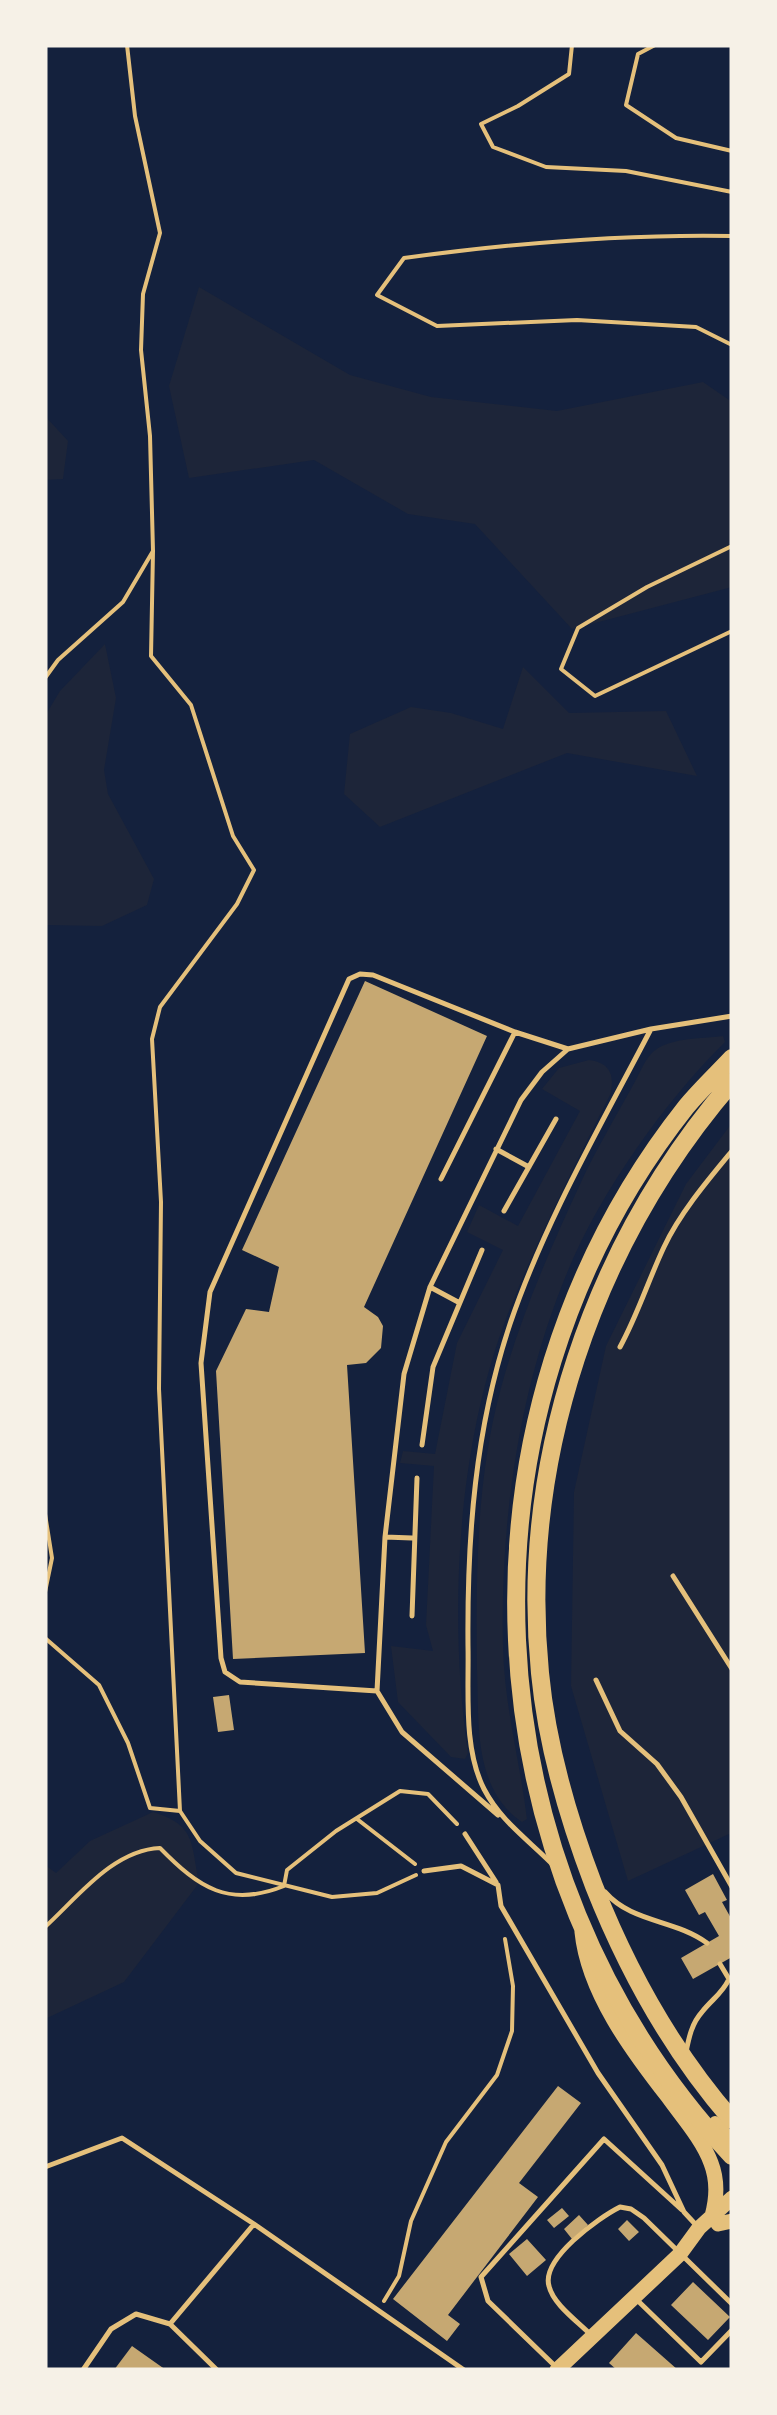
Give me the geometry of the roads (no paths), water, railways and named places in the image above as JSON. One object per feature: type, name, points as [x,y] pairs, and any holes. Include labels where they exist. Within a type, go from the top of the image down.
[{"type":"main road","points":[[732,1058],[687,1106],[614,1216],[560,1338],[543,1398],[520,1535],[516,1608],[519,1679],[528,1749],[540,1807],[582,1932],[610,1989],[660,2070],[732,2156]]},
{"type":"main road","points":[[732,1082],[664,1171],[603,1286],[580,1343],[553,1452],[540,1539],[537,1605],[540,1674],[555,1760],[590,1875],[636,1982],[684,2059],[732,2120]]},
{"type":"main road","points":[[582,1932],[584,1955],[610,2010],[707,2154],[721,2220]]},
{"type":"main road","points":[[684,2249],[699,2228],[721,2220],[732,2198]]},
{"type":"main road","points":[[558,2370],[684,2249],[732,2211]]},
{"type":"street","points":[[582,1932],[599,1947],[662,2055],[732,2140]]},
{"type":"lane","points":[[377,1691],[240,1682],[225,1672],[201,1363],[210,1292],[349,979],[360,974],[373,975],[568,1049]]},
{"type":"lane","points":[[560,1872],[402,1732],[377,1691],[384,1537],[404,1374],[430,1287],[521,1100],[542,1072],[568,1049],[651,1029],[732,1016]]},
{"type":"lane","points":[[505,1821],[483,1787],[473,1754],[469,1690],[467,1576],[471,1502],[485,1419],[511,1323],[548,1233],[651,1029]]},
{"type":"lane","points":[[441,1179],[515,1032]]},
{"type":"lane","points":[[504,1211],[556,1119]]},
{"type":"lane","points":[[496,1149],[529,1167]]},
{"type":"lane","points":[[620,1347],[641,1309],[665,1244],[732,1152]]},
{"type":"lane","points":[[422,1445],[433,1367],[482,1250]]},
{"type":"lane","points":[[430,1287],[458,1302]]},
{"type":"lane","points":[[412,1616],[416,1478]]},
{"type":"lane","points":[[384,1537],[413,1538]]},
{"type":"lane","points":[[673,1576],[732,1670]]},
{"type":"lane","points":[[596,1680],[620,1730],[657,1764],[681,1797],[732,1887]]},
{"type":"lane","points":[[466,1834],[498,1885],[501,1906],[598,2073],[662,2165],[684,2212]]},
{"type":"lane","points":[[424,1872],[460,1866],[498,1885]]},
{"type":"lane","points":[[590,1875],[612,1900],[628,1910],[688,1930],[707,1943]]},
{"type":"lane","points":[[684,2059],[692,2028],[731,1978],[720,1964]]},
{"type":"lane","points":[[45,2167],[122,2138],[464,2370]]},
{"type":"lane","points":[[558,2370],[488,2301],[480,2277],[604,2139],[636,2164],[699,2228]]},
{"type":"lane","points":[[592,2336],[555,2298],[548,2286],[548,2273],[554,2261],[581,2235],[620,2207],[631,2209],[684,2249],[732,2304]]},
{"type":"lane","points":[[170,2324],[254,2224]]},
{"type":"lane","points":[[634,2297],[700,2362],[732,2330]]},
{"type":"lane","points":[[83,2370],[111,2329],[136,2314],[170,2324],[217,2370]]}]
